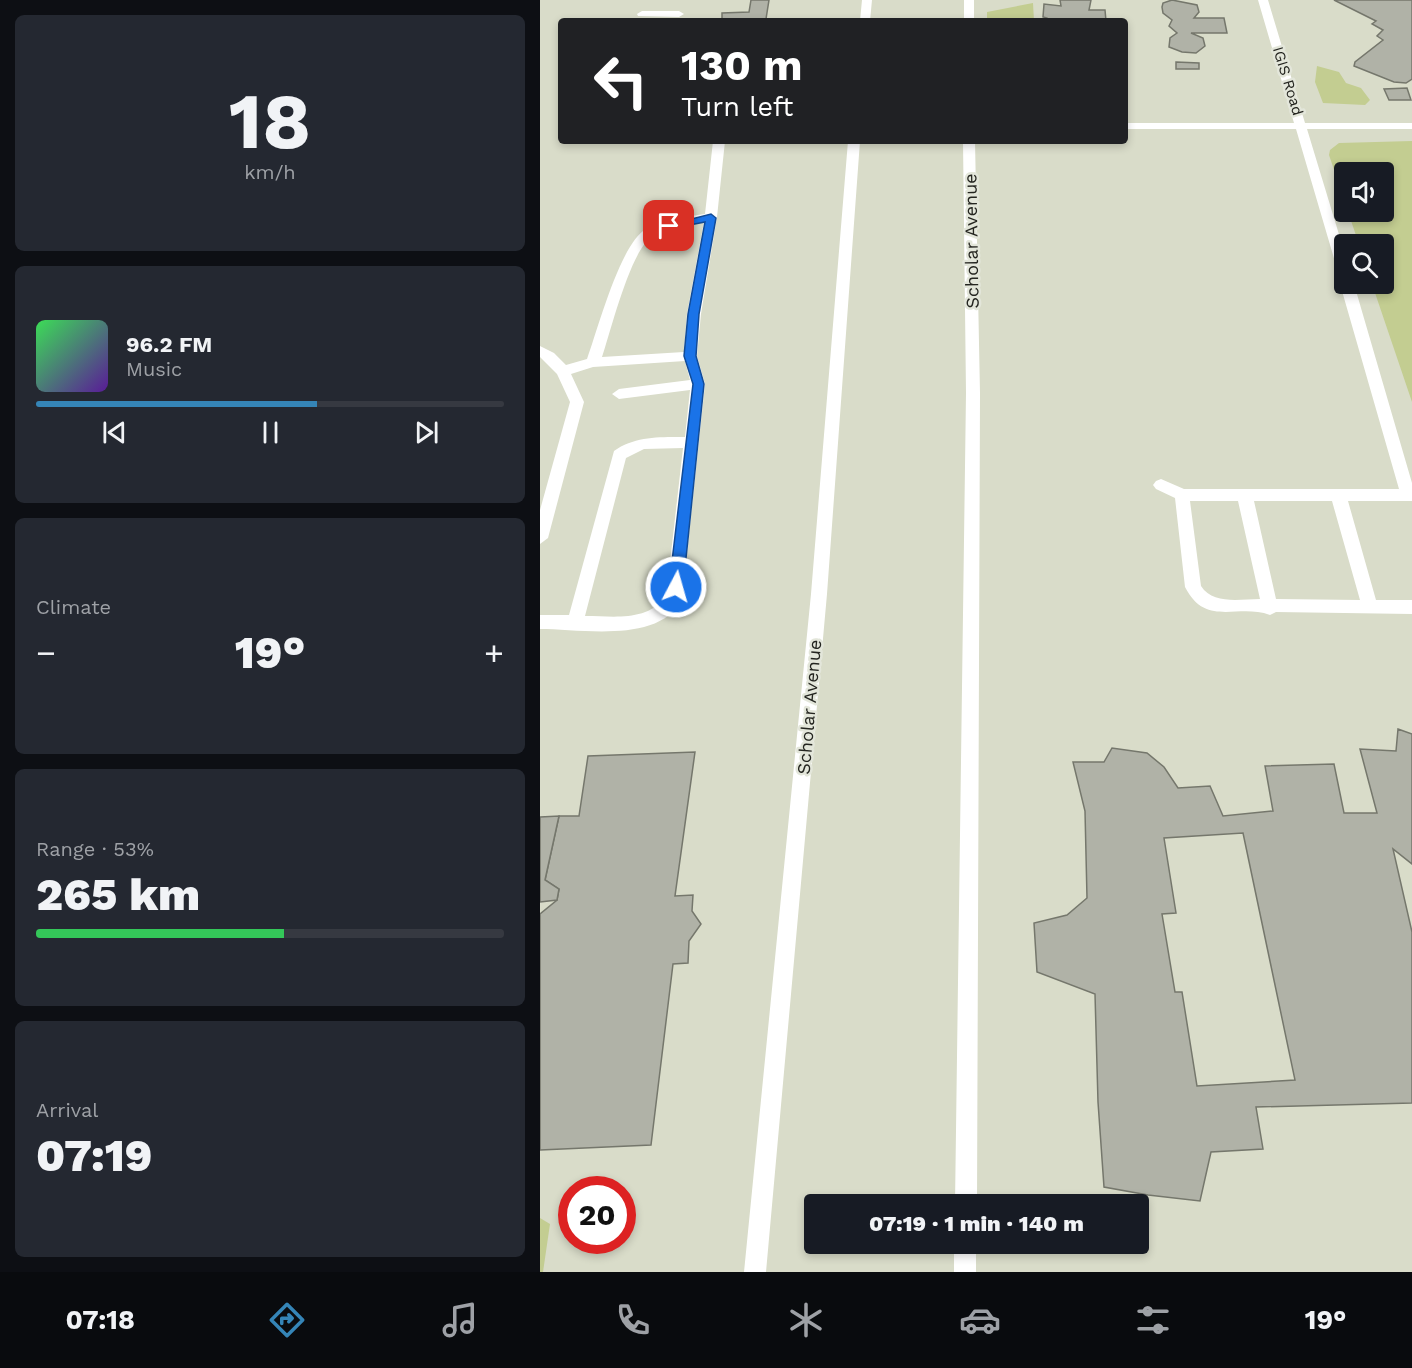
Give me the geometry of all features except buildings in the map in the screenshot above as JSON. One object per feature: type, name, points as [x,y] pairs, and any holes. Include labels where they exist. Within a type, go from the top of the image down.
[{"type":"lane","points":[[648,0],[641,17],[678,18],[682,0]]},
{"type":"lane","points":[[865,18],[867,0]]},
{"type":"lane","points":[[969,0],[969,18]]},
{"type":"lane","name":"IGIS Road","points":[[1263,0],[1302,127],[1412,126]]},
{"type":"lane","points":[[1128,126],[1302,127],[1334,237]]},
{"type":"lane","points":[[540,621],[639,623],[654,618],[674,599],[698,384],[690,356],[694,314],[711,218],[719,144]]},
{"type":"lane","name":"Scholar Avenue","points":[[755,1272],[819,594],[854,144]]},
{"type":"lane","name":"Scholar Avenue","points":[[966,1194],[973,393],[969,144]]},
{"type":"lane","points":[[593,362],[631,259],[642,237],[669,226],[711,218]]},
{"type":"lane","points":[[1161,484],[1182,495],[1339,497],[1410,495],[1350,294]]},
{"type":"lane","points":[[540,351],[549,356],[563,371],[577,402],[546,490],[540,538]]},
{"type":"lane","points":[[563,371],[593,362],[690,356]]},
{"type":"lane","points":[[619,394],[698,384]]},
{"type":"lane","points":[[575,622],[619,455],[628,446],[692,443]]},
{"type":"lane","points":[[1182,495],[1193,586],[1198,595],[1210,605],[1270,608],[1412,608]]},
{"type":"lane","points":[[1245,496],[1270,608]]},
{"type":"lane","points":[[1339,497],[1370,608]]},
{"type":"lane","points":[[965,1254],[965,1272]]},
{"type":"shaded area","points":[[540,0],[1412,0],[1412,1272],[540,1272]]},
{"type":"green space","points":[[1033,3],[1034,18],[987,18],[987,12]]},
{"type":"green space","points":[[1317,66],[1339,72],[1346,83],[1361,88],[1370,100],[1365,105],[1323,103],[1315,82]]},
{"type":"green space","points":[[1412,141],[1412,402],[1375,294],[1394,294],[1394,234],[1356,234],[1351,222],[1394,222],[1394,162],[1334,162],[1334,170],[1329,155],[1330,150],[1339,143]]},
{"type":"green space","points":[[540,1218],[550,1224],[543,1272],[540,1272]]},
{"type":"route","points":[[669,226],[711,218],[694,314],[690,356],[698,384],[676,587]]}]
